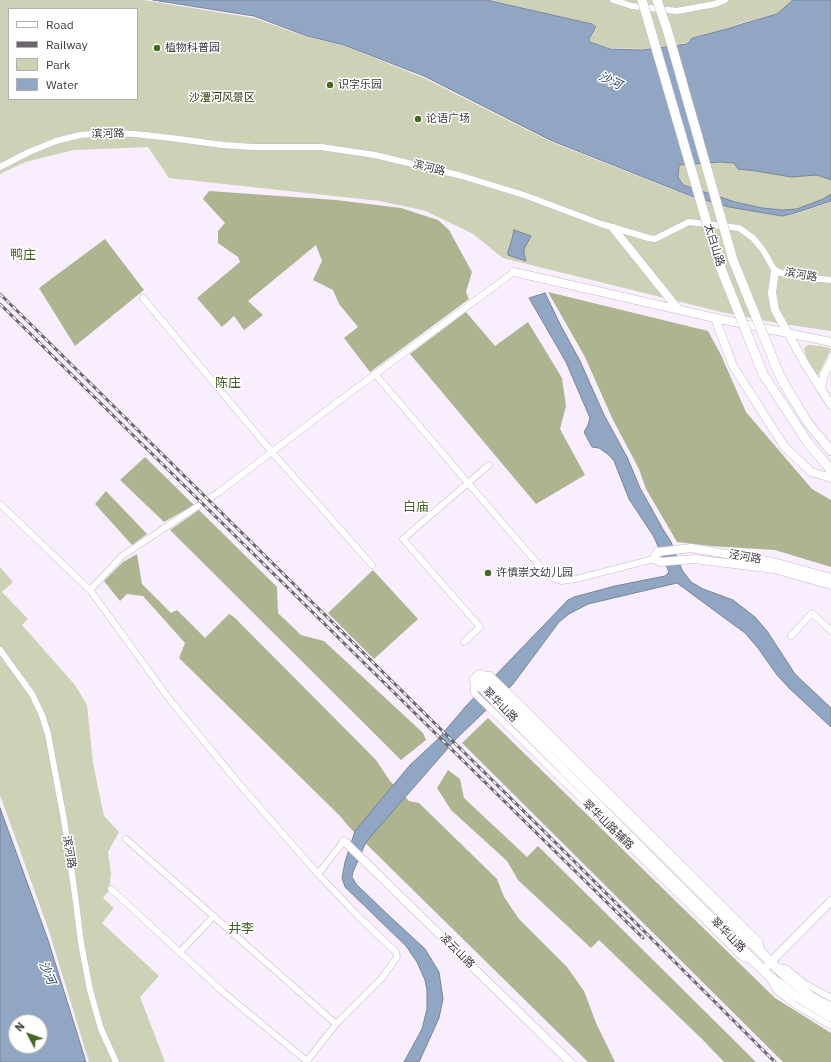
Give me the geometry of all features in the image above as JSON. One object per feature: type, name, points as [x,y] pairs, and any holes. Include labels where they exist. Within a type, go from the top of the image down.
[{"type":"main road","name":"太白山路","points":[[642,0],[718,261],[763,374],[808,443],[831,470]]},
{"type":"main road","name":"太白山路","points":[[657,0],[667,29],[732,260],[776,369],[808,423],[831,451]]},
{"type":"main road","name":"翠华山路","points":[[482,679],[509,703],[772,964],[813,998],[831,1007]]},
{"type":"main road","name":"翠华山路","points":[[509,703],[766,972],[797,997],[831,1017]]},
{"type":"street","points":[[613,0],[632,6],[677,11],[715,4],[725,0]]},
{"type":"street","name":"滨河路","points":[[0,167],[29,152],[56,141],[80,135],[135,134],[252,147],[321,147],[375,155],[462,176],[527,196],[549,206],[613,228],[656,239],[689,222],[739,228],[753,238],[763,250],[775,270],[793,276],[831,280]]},
{"type":"street","points":[[613,228],[678,309]]},
{"type":"street","points":[[775,270],[772,293],[788,334],[831,405]]},
{"type":"street","points":[[90,590],[122,556],[218,492],[271,451],[514,272],[715,318],[831,342]]},
{"type":"street","points":[[143,298],[271,451],[372,565]]},
{"type":"street","points":[[715,318],[733,366],[784,446],[812,472],[831,478]]},
{"type":"street","points":[[821,389],[824,374],[831,362]]},
{"type":"street","points":[[375,374],[544,571],[553,578],[562,581],[576,579],[657,558]]},
{"type":"street","points":[[464,642],[480,627],[403,539],[489,465]]},
{"type":"street","points":[[0,504],[90,590],[170,700],[241,786],[318,874],[358,916],[396,952],[397,957],[382,978],[336,1024],[306,1062],[223,992],[111,889]]},
{"type":"street","name":"泾河路","points":[[657,558],[691,548],[773,562],[831,578]]},
{"type":"street","name":"泾河路","points":[[657,558],[694,558],[774,569],[831,585]]},
{"type":"street","points":[[791,636],[812,614],[831,631]]},
{"type":"street","name":"滨河路","points":[[0,650],[32,694],[42,715],[48,734],[64,820],[75,895],[80,944],[90,990],[101,1029],[116,1062]]},
{"type":"street","points":[[482,679],[509,703]]},
{"type":"street","name":"翠华山路辅路","points":[[482,679],[474,693],[743,958],[755,961]]},
{"type":"street","points":[[126,839],[336,1024]]},
{"type":"street","points":[[318,874],[345,842]]},
{"type":"street","name":"凌云山路","points":[[345,842],[570,1062]]},
{"type":"street","points":[[831,901],[766,972],[776,990],[795,1005],[831,1026]]},
{"type":"street","points":[[180,952],[214,916]]},
{"type":"street","points":[[772,964],[786,968],[804,983],[831,998]]},
{"type":"green space","name":"沙澧河风景区","points":[[0,0],[143,0],[254,18],[307,37],[345,46],[424,78],[549,141],[691,197],[729,207],[782,216],[795,214],[831,202],[831,331],[777,323],[721,312],[503,258],[473,234],[426,211],[380,201],[169,178],[148,147],[74,150],[25,162],[0,174]]},
{"type":"green space","points":[[491,0],[793,0],[777,14],[692,37],[687,43],[642,49],[610,48],[591,42],[589,40],[597,27],[593,24]]},
{"type":"green space","points":[[720,162],[734,163],[738,169],[791,177],[818,175],[831,180],[831,194],[823,199],[797,209],[782,210],[762,208],[735,202],[683,185],[678,177],[679,165]]},
{"type":"green space","points":[[209,191],[336,200],[401,208],[438,220],[449,230],[472,272],[466,292],[469,299],[370,372],[344,338],[358,327],[339,304],[333,290],[313,280],[322,261],[316,245],[248,301],[263,315],[244,330],[234,316],[222,327],[197,298],[240,262],[238,257],[218,243],[218,231],[225,223],[203,199]]},
{"type":"green space","points":[[105,239],[144,290],[75,346],[39,288]]},
{"type":"green space","points":[[548,292],[708,331],[721,355],[746,412],[812,489],[831,500],[831,567],[775,550],[710,546],[677,542],[646,489],[639,469],[613,420],[585,357]]},
{"type":"green space","points":[[466,312],[495,346],[528,322],[562,378],[566,406],[560,429],[585,475],[536,504],[410,354]]},
{"type":"green space","points":[[808,345],[821,346],[830,348],[831,350],[818,375],[815,374],[806,356],[804,348]]},
{"type":"green space","points":[[145,457],[194,505],[164,522],[120,480]]},
{"type":"green space","points":[[106,491],[147,534],[132,545],[95,504]]},
{"type":"green space","points":[[199,510],[277,587],[278,613],[301,635],[324,641],[423,733],[426,740],[401,760],[170,530]]},
{"type":"green space","points":[[137,554],[142,584],[171,613],[177,610],[205,638],[229,614],[234,617],[376,760],[390,781],[409,801],[419,803],[497,879],[504,897],[519,919],[567,967],[584,991],[596,1023],[615,1062],[588,1062],[350,828],[340,816],[179,658],[185,643],[143,596],[127,594],[120,601],[104,581],[123,562]]},
{"type":"green space","points":[[0,567],[13,582],[2,592],[28,619],[22,625],[75,685],[87,705],[93,763],[104,816],[119,832],[108,852],[111,874],[109,890],[103,898],[114,908],[102,923],[159,976],[140,997],[165,1062],[89,1062],[49,931],[0,795]]},
{"type":"green space","points":[[373,570],[418,619],[374,659],[328,613]]},
{"type":"green space","points":[[488,718],[775,998],[831,1033],[831,1062],[783,1062],[462,743]]},
{"type":"green space","points":[[448,770],[460,779],[464,798],[527,857],[538,846],[756,1062],[724,1062],[599,940],[591,948],[518,880],[507,861],[451,810],[437,788]]},
{"type":"water","name":"沙河","points":[[153,0],[487,0],[592,24],[596,27],[589,39],[590,42],[610,49],[642,50],[687,44],[692,38],[777,14],[793,0],[831,0],[831,180],[817,175],[791,177],[738,169],[734,163],[720,162],[679,165],[678,177],[683,185],[735,202],[762,208],[782,210],[797,209],[823,199],[831,194],[831,201],[782,216],[729,207],[691,196],[550,140],[424,76],[344,45],[307,36],[254,16]]},
{"type":"water","points":[[514,230],[531,236],[524,249],[526,261],[508,255]]},
{"type":"water","points":[[545,293],[580,361],[604,415],[627,457],[640,488],[671,542],[682,570],[691,582],[703,589],[733,600],[755,617],[767,631],[795,674],[831,708],[831,727],[777,675],[758,648],[745,633],[677,583],[588,604],[569,614],[559,622],[513,684],[456,739],[366,842],[353,872],[352,877],[356,884],[425,949],[439,972],[443,999],[439,1018],[419,1062],[404,1062],[422,1029],[427,1009],[427,990],[425,980],[417,962],[406,946],[345,887],[342,878],[345,862],[355,831],[410,765],[438,739],[466,706],[568,600],[615,586],[665,576],[669,572],[654,537],[629,499],[614,461],[609,455],[599,448],[592,447],[584,432],[590,418],[566,362],[529,298]]},
{"type":"water","name":"沙河","points":[[0,808],[48,940],[86,1062],[0,1062]]},
{"type":"railway","points":[[0,294],[561,848],[775,1062]]},
{"type":"railway","points":[[0,304],[643,938]]},
{"type":"place","name":"植物科普园","points":[[157,48]]},
{"type":"place","name":"识字乐园","points":[[330,85]]},
{"type":"place","name":"论语广场","points":[[418,119]]},
{"type":"place","name":"许慎崇文幼儿园","points":[[488,573]]},
{"type":"district","name":"鸭庄","points":[[23,255]]},
{"type":"district","name":"陈庄","points":[[228,383]]},
{"type":"district","name":"白庙","points":[[416,507]]},
{"type":"district","name":"井李","points":[[241,929]]}]
